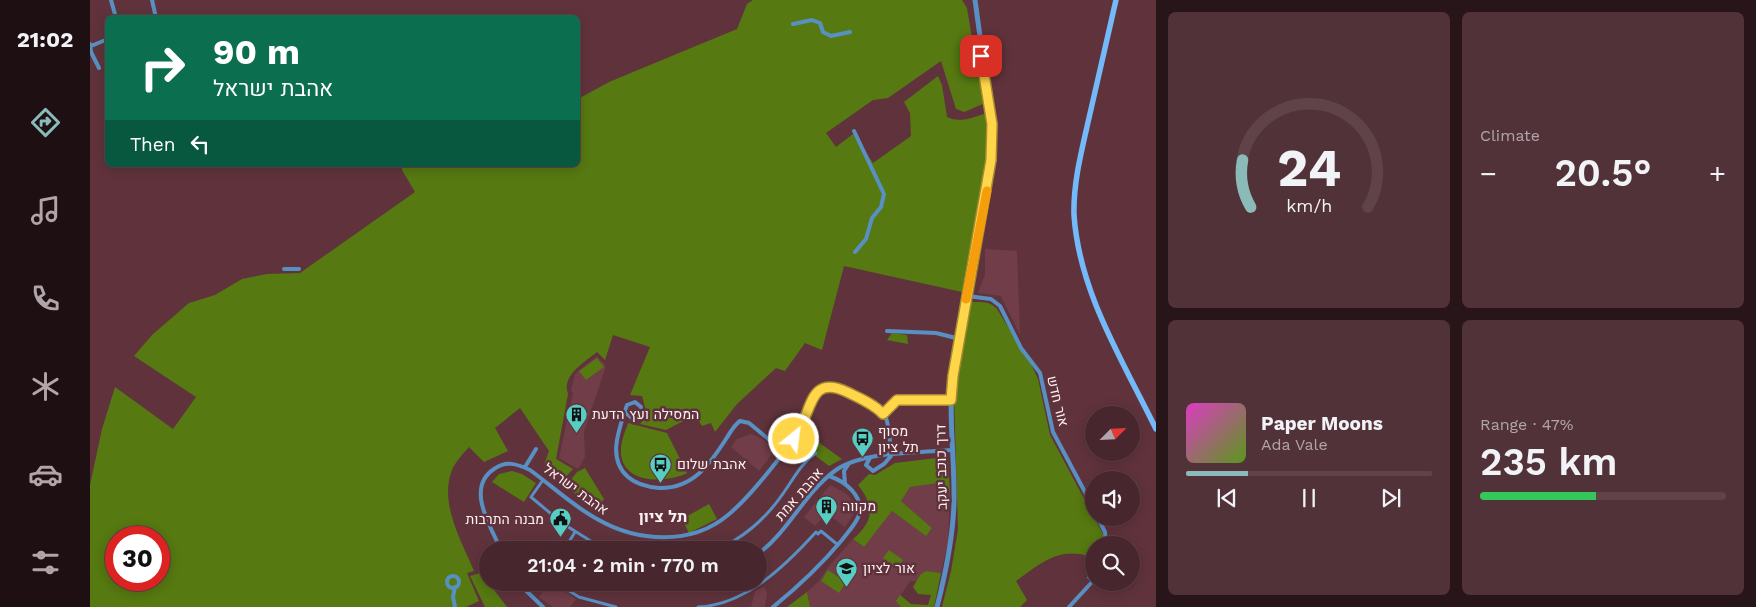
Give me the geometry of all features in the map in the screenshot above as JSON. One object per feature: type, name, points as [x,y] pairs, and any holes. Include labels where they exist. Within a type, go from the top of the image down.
[{"type":"main road","points":[[1116,0],[1083,147],[1076,185],[1074,215],[1080,253],[1092,298],[1156,429]]},
{"type":"street","points":[[111,0],[115,15]]},
{"type":"street","points":[[152,0],[155,15]]},
{"type":"street","name":"דרך כוכב יעקב","points":[[936,607],[948,566],[952,534],[951,400],[967,296],[986,198],[992,147],[992,124],[975,0]]},
{"type":"street","points":[[792,24],[812,20],[820,22],[823,32],[831,36],[850,32]]},
{"type":"street","points":[[99,68],[91,52],[90,45],[105,40]]},
{"type":"street","points":[[854,131],[884,194],[881,207],[872,218],[866,239],[855,252]]},
{"type":"street","points":[[284,269],[299,269]]},
{"type":"street","name":"אור חדש","points":[[967,296],[991,299],[1000,306],[1019,344],[1040,372],[1053,432],[1085,492]]},
{"type":"street","points":[[887,330],[936,333],[960,338]]},
{"type":"street","name":"אהבת ישראל","points":[[496,541],[483,510],[480,495],[482,484],[490,472],[499,466],[510,463],[525,467],[594,518],[613,528],[653,537],[676,536],[702,530],[728,515],[798,434],[817,392],[825,386],[832,385],[851,394],[875,407],[883,414]]},
{"type":"street","points":[[870,458],[866,465],[873,471],[884,464],[891,456],[887,424],[883,414],[897,400],[951,400]]},
{"type":"street","points":[[626,413],[630,417],[635,418],[639,415],[640,405],[635,402],[628,404],[616,446],[620,466],[628,477],[653,488],[678,486],[696,477],[710,463],[740,421],[749,423],[784,452]]},
{"type":"street","points":[[622,423],[630,417]]},
{"type":"street","points":[[525,467],[536,449]]},
{"type":"street","name":"אהבת אמת","points":[[767,545],[787,526],[837,469],[870,458],[952,450]]},
{"type":"street","points":[[734,541],[767,513],[806,462],[816,452]]},
{"type":"street","points":[[845,484],[844,471],[849,464]]},
{"type":"street","points":[[773,607],[808,578],[853,526],[860,509],[856,495],[845,484],[829,476]]},
{"type":"street","points":[[544,480],[531,497],[575,532],[590,541]]},
{"type":"street","points":[[698,607],[720,604],[764,580],[787,564],[816,532],[818,534],[821,531],[838,544]]},
{"type":"street","points":[[570,541],[575,532]]},
{"type":"street","points":[[453,597],[459,580],[453,575],[447,580],[453,597],[454,607]]},
{"type":"street","points":[[450,587],[455,587]]},
{"type":"street","points":[[1069,607],[1085,590]]},
{"type":"street","points":[[526,591],[543,607]]},
{"type":"street","points":[[569,591],[578,597],[616,607]]},
{"type":"shaded area","points":[[985,249],[1017,251],[1020,335],[1001,296],[978,293],[985,275]]},
{"type":"shaded area","points":[[597,356],[606,366],[584,432],[585,457],[578,469],[559,458],[573,393],[571,390],[575,374]]},
{"type":"shaded area","points":[[751,434],[763,439],[775,450],[759,471],[731,447],[737,439]]},
{"type":"shaded area","points":[[939,483],[950,492],[948,542],[941,573],[926,571],[917,581],[910,581],[897,601],[901,607],[810,607],[807,592],[819,581],[829,566],[853,539],[864,547],[892,511],[926,535],[932,528],[901,501],[909,487]]},
{"type":"shaded area","points":[[830,485],[849,496],[853,504],[853,515],[845,527],[826,513],[815,526],[804,517]]},
{"type":"shaded area","points":[[544,591],[565,591],[576,599],[570,607],[553,607],[539,597]]},
{"type":"shaded area","points":[[755,591],[766,591],[765,607],[751,607]]},
{"type":"green space","points":[[753,0],[962,0],[967,8],[983,104],[964,112],[956,109],[941,61],[888,98],[873,100],[826,133],[836,147],[853,134],[873,163],[911,136],[910,113],[904,102],[938,76],[942,85],[947,117],[961,120],[984,114],[989,119],[988,153],[962,292],[844,266],[822,350],[805,343],[785,371],[776,368],[737,404],[715,432],[711,423],[702,426],[695,415],[666,430],[640,424],[647,415],[642,396],[630,395],[650,347],[613,335],[605,360],[597,352],[575,370],[568,381],[568,394],[556,459],[573,469],[563,480],[544,465],[549,451],[520,408],[495,428],[508,451],[484,462],[469,447],[454,466],[448,485],[450,510],[474,571],[467,573],[479,601],[466,607],[90,607],[90,485],[102,429],[115,387],[173,429],[196,397],[134,356],[152,335],[189,303],[215,295],[242,279],[267,274],[300,273],[415,192],[402,167],[580,167],[580,98],[609,82],[737,29],[747,4]]},
{"type":"green space","points":[[971,302],[989,303],[994,306],[1031,364],[1038,379],[1050,435],[1085,500],[1085,526],[1099,526],[1103,534],[1103,536],[1085,536],[1085,555],[1072,553],[1052,558],[1016,581],[1027,600],[1020,607],[942,607],[951,571],[958,529],[954,396],[961,345]]},
{"type":"green space","points":[[892,333],[907,335],[908,344],[887,340]]},
{"type":"green space","points":[[597,358],[604,367],[586,380],[579,371]]},
{"type":"green space","points":[[628,423],[667,433],[687,473],[669,479],[658,480],[638,476],[630,471],[624,464],[621,454],[622,442]]},
{"type":"green space","points":[[807,434],[842,459],[829,466],[800,444]]},
{"type":"green space","points":[[945,457],[948,462],[950,492],[939,483],[910,487],[901,501],[932,528],[926,536],[892,511],[864,547],[853,539],[865,526],[870,514],[867,500],[858,485],[869,474],[875,475],[895,463]]},
{"type":"green space","points":[[585,468],[604,499],[596,511],[566,486],[577,472]]},
{"type":"green space","points":[[512,471],[522,474],[536,483],[524,502],[492,482],[499,474]]},
{"type":"green space","points":[[709,504],[717,519],[689,533],[682,519]]},
{"type":"green space","points":[[889,550],[903,560],[897,568],[883,558]]},
{"type":"green space","points":[[828,570],[846,582],[839,593],[821,581]]},
{"type":"green space","points":[[926,571],[941,573],[934,607],[901,607],[896,601],[900,595],[911,604],[928,605],[931,595],[918,594],[913,587],[920,575]]},
{"type":"green space","points":[[479,573],[479,591],[495,591],[507,607],[485,607],[470,576]]},
{"type":"green space","points":[[807,592],[810,607],[787,607]]},
{"type":"slow traffic","points":[[966,299],[987,191]]},
{"type":"place","name":"המסילה ועץ הדעת","points":[[576,433]]},
{"type":"place","name":"מסוף תל ציון","points":[[862,458]]},
{"type":"place","name":"אהבת שלום","points":[[661,483]]},
{"type":"place","name":"מקווה","points":[[826,525]]},
{"type":"place","name":"מבנה התרבות","points":[[560,538]]},
{"type":"place","name":"אור לציון","points":[[847,587]]},
{"type":"district","name":"תל ציון","points":[[663,516]]},
{"type":"route","points":[[794,439],[804,424],[814,396],[819,389],[825,386],[832,385],[838,387],[875,407],[883,414],[897,400],[951,400],[953,376],[986,198],[991,160],[992,124],[981,56]]}]
